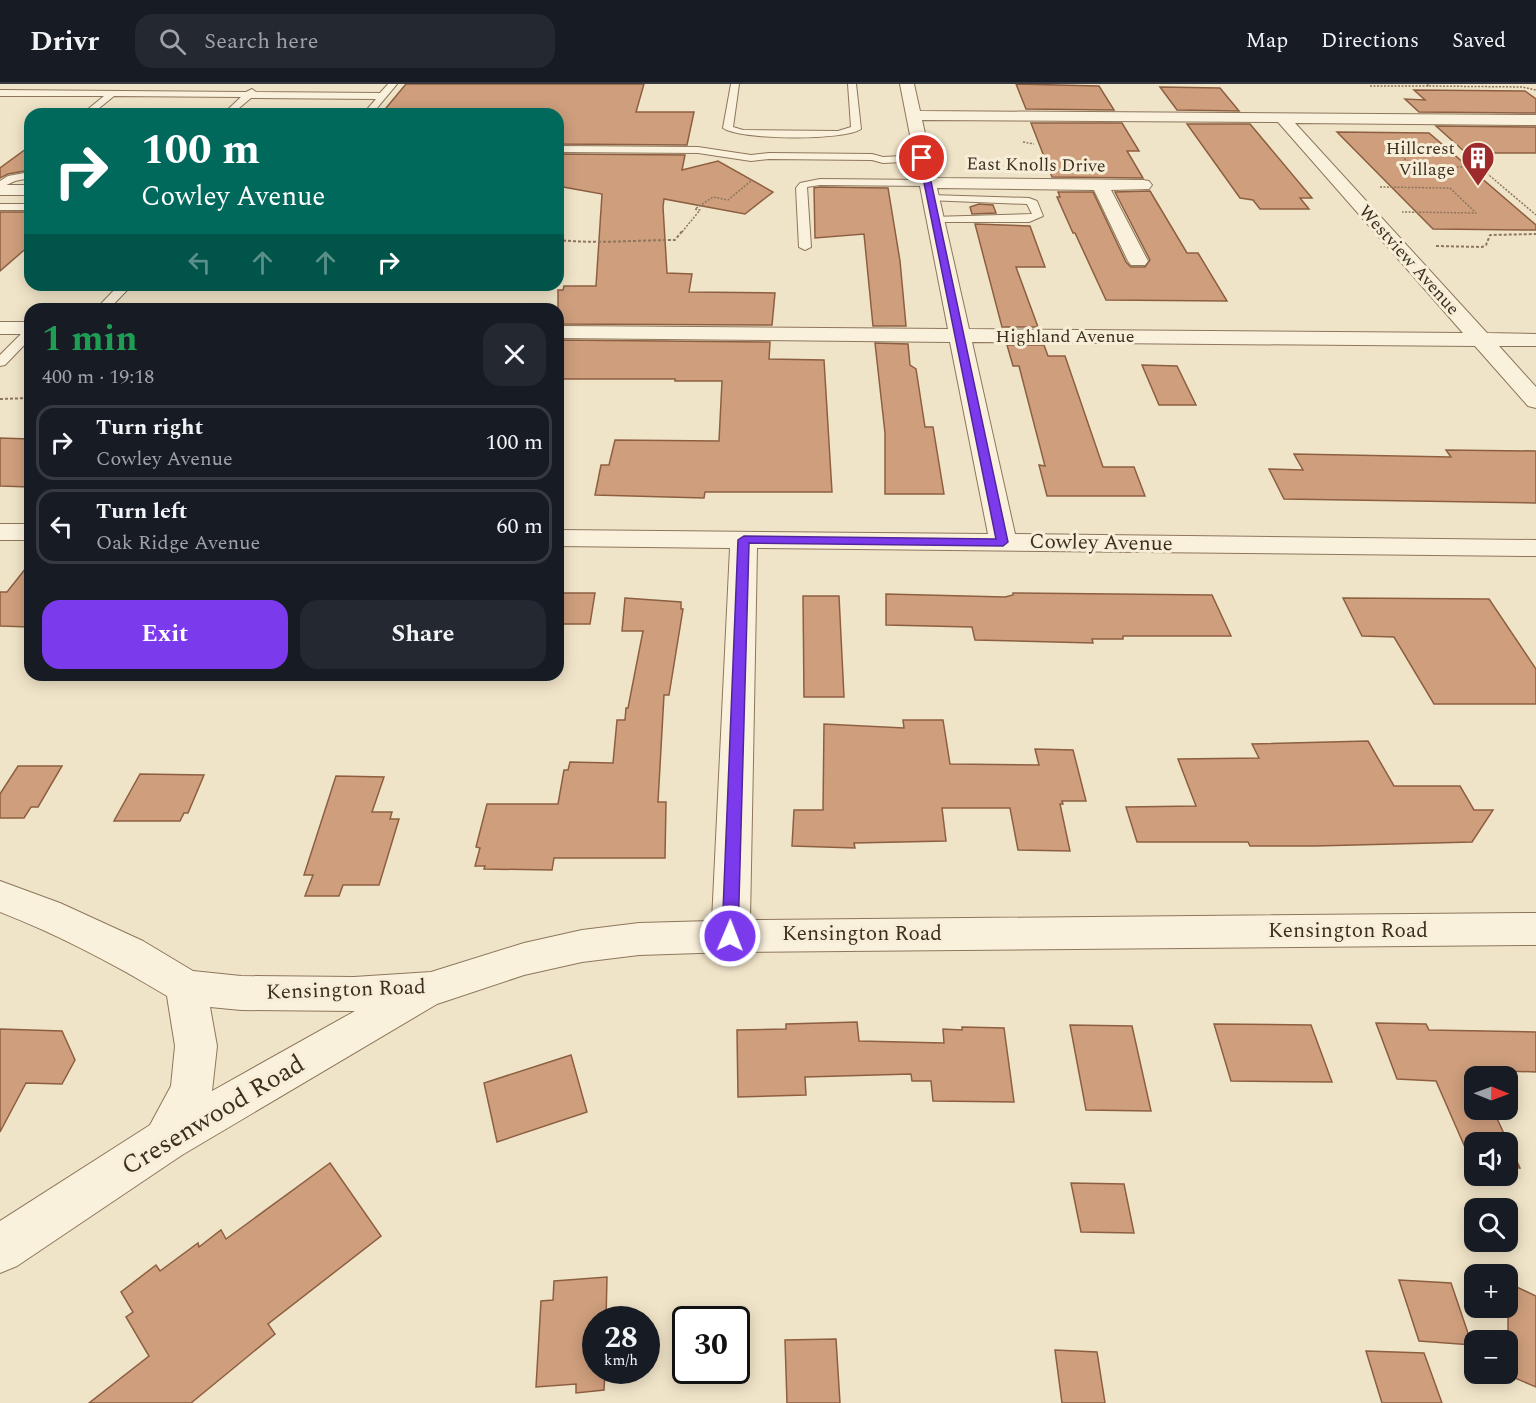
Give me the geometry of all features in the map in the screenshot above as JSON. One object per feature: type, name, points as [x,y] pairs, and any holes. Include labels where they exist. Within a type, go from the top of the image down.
[{"type":"street","points":[[907,84],[1003,542]]},
{"type":"street","points":[[913,115],[1536,120]]},
{"type":"street","name":"Westview Avenue","points":[[1282,118],[1536,401]]},
{"type":"street","points":[[1100,185],[1138,261]]},
{"type":"street","name":"East Knolls Drive","points":[[932,200],[1100,185],[1143,186]]},
{"type":"street","points":[[0,187],[24,189]]},
{"type":"street","points":[[0,328],[24,328]]},
{"type":"street","name":"Highland Avenue","points":[[564,332],[1536,340]]},
{"type":"street","points":[[0,532],[24,532]]},
{"type":"street","name":"Cowley Avenue","points":[[564,538],[1536,548]]},
{"type":"street","points":[[730,936],[744,540]]},
{"type":"street","name":"Kensington Road","points":[[0,896],[47,914],[129,953],[186,987],[241,993],[354,994],[431,989],[524,959],[582,946],[639,939],[730,936],[1536,929]]},
{"type":"street","points":[[166,1140],[192,1088],[196,1046],[186,987]]},
{"type":"street","name":"Cresenwood Road","points":[[0,1249],[166,1140],[431,989]]},
{"type":"lane","points":[[17,93],[34,84]]},
{"type":"lane","points":[[235,108],[261,84]]},
{"type":"lane","points":[[372,108],[393,84]]},
{"type":"lane","points":[[735,84],[728,128],[731,131],[838,134],[856,129],[852,84]]},
{"type":"lane","points":[[0,93],[382,96]]},
{"type":"lane","points":[[94,108],[111,95]]},
{"type":"lane","points":[[564,149],[698,150],[751,158],[769,156],[872,157],[883,160],[922,158]]},
{"type":"lane","points":[[751,158],[770,167]]},
{"type":"lane","points":[[870,169],[884,164],[883,160]]},
{"type":"lane","points":[[0,187],[12,178],[24,176]]},
{"type":"lane","points":[[805,247],[801,188],[804,185],[820,182],[1029,219],[1038,216],[1033,204],[1023,200],[932,200]]},
{"type":"lane","points":[[0,207],[24,207]]},
{"type":"lane","points":[[108,303],[120,291]]},
{"type":"lane","points":[[0,362],[24,338]]},
{"type":"path","points":[[1370,86],[1522,87],[1536,90]]},
{"type":"path","points":[[1400,146],[1391,146],[1413,167],[1471,167],[1483,170],[1536,215]]},
{"type":"path","points":[[564,241],[588,243],[621,240],[675,240],[700,210],[695,209],[713,197],[728,200],[755,178],[754,170],[770,167]]},
{"type":"path","points":[[1376,187],[1450,188],[1476,213],[1400,212]]},
{"type":"path","points":[[1432,246],[1482,247],[1486,245],[1490,235],[1536,234]]},
{"type":"path","points":[[0,399],[24,398]]},
{"type":"building","points":[[406,84],[644,84],[636,112],[694,112],[687,145],[564,144],[564,108],[386,108]]},
{"type":"building","points":[[1016,84],[1099,86],[1114,110],[1026,109]]},
{"type":"building","points":[[1160,87],[1220,88],[1239,111],[1177,110]]},
{"type":"building","points":[[1414,90],[1525,91],[1536,99],[1536,113],[1419,112],[1405,99],[1425,100]]},
{"type":"building","points":[[1031,123],[1122,123],[1139,151],[1127,151],[1143,178],[1052,177]]},
{"type":"building","points":[[1187,124],[1250,124],[1312,198],[1300,198],[1309,209],[1260,209],[1253,200],[1240,198]]},
{"type":"building","points":[[1436,126],[1536,127],[1536,153],[1466,153]]},
{"type":"building","points":[[1337,132],[1429,133],[1536,225],[1536,230],[1433,229]]},
{"type":"building","points":[[24,150],[24,171],[0,178],[0,168]]},
{"type":"building","points":[[564,154],[685,155],[682,170],[718,161],[773,192],[745,214],[664,199],[663,207],[667,273],[692,274],[689,292],[775,293],[772,325],[564,324],[564,303],[558,303],[558,291],[564,291],[564,286],[596,286],[602,194],[564,187]]},
{"type":"building","points":[[814,188],[888,188],[900,261],[906,326],[873,326],[864,234],[815,238]]},
{"type":"building","points":[[1150,191],[1187,253],[1198,253],[1227,301],[1106,300],[1057,197],[1060,197],[1058,192],[1093,192],[1126,262],[1131,267],[1145,267],[1150,260],[1115,192]]},
{"type":"building","points":[[979,204],[993,205],[996,213],[972,214],[970,207]]},
{"type":"building","points":[[0,212],[24,212],[24,250],[0,271]]},
{"type":"building","points":[[975,224],[1030,226],[1045,267],[1016,267],[1038,327],[1002,327]]},
{"type":"building","points":[[564,340],[770,342],[769,359],[824,360],[832,492],[705,492],[704,498],[595,495],[601,465],[609,465],[615,440],[719,441],[722,381],[675,381],[675,379],[564,379]]},
{"type":"building","points":[[875,343],[908,344],[910,365],[916,369],[925,427],[933,427],[944,494],[885,494],[885,433]]},
{"type":"building","points":[[1007,345],[1044,345],[1048,356],[1065,356],[1103,467],[1134,467],[1145,496],[1047,496],[1039,465],[1045,466],[1019,366],[1013,366]]},
{"type":"building","points":[[1142,365],[1177,366],[1196,405],[1159,405]]},
{"type":"building","points":[[0,438],[24,439],[24,487],[0,486]]},
{"type":"building","points":[[1446,450],[1536,451],[1536,503],[1284,499],[1269,469],[1303,470],[1294,454],[1451,457]]},
{"type":"building","points":[[24,571],[24,627],[0,626],[0,592],[7,592]]},
{"type":"building","points":[[564,593],[595,593],[590,624],[564,624]]},
{"type":"building","points":[[1013,593],[1212,595],[1231,636],[1123,636],[1123,639],[1092,639],[1093,643],[975,640],[972,627],[886,625],[886,594],[1005,597]]},
{"type":"building","points":[[803,596],[839,596],[844,697],[804,697]]},
{"type":"building","points":[[625,598],[681,602],[681,609],[683,609],[669,695],[664,695],[658,802],[666,802],[665,858],[554,858],[552,870],[484,869],[485,866],[475,866],[480,848],[476,847],[487,804],[558,804],[564,770],[568,770],[570,762],[613,763],[617,720],[625,720],[643,631],[622,631]]},
{"type":"building","points":[[1343,598],[1489,599],[1536,669],[1536,704],[1434,704],[1394,637],[1362,636]]},
{"type":"building","points":[[903,720],[943,720],[950,764],[1039,765],[1035,749],[1073,750],[1086,801],[1062,801],[1063,804],[1060,804],[1070,851],[1018,850],[1010,808],[942,808],[946,841],[854,843],[855,848],[792,846],[794,810],[823,810],[824,724],[904,728]]},
{"type":"building","points":[[1368,741],[1394,786],[1460,786],[1474,810],[1493,810],[1472,842],[1250,846],[1248,842],[1137,842],[1126,807],[1196,806],[1178,759],[1259,758],[1252,744]]},
{"type":"building","points":[[18,766],[62,766],[38,807],[31,807],[24,818],[0,818],[0,794]]},
{"type":"building","points":[[140,774],[204,775],[188,813],[184,813],[180,821],[114,821]]},
{"type":"building","points":[[336,776],[384,777],[372,812],[392,812],[390,819],[399,819],[379,885],[343,885],[339,896],[305,896],[313,875],[304,875]]},
{"type":"building","points":[[857,1022],[859,1041],[944,1043],[943,1029],[1004,1028],[1014,1102],[933,1101],[931,1081],[912,1081],[911,1074],[805,1077],[806,1095],[738,1097],[737,1030],[786,1029],[786,1024]]},
{"type":"building","points":[[1376,1023],[1426,1024],[1429,1030],[1536,1032],[1536,1072],[1518,1071],[1518,1066],[1464,1066],[1464,1120],[1498,1120],[1503,1132],[1464,1132],[1464,1145],[1436,1081],[1397,1079]]},
{"type":"building","points":[[1214,1024],[1311,1025],[1332,1082],[1231,1081]]},
{"type":"building","points":[[1070,1025],[1132,1026],[1151,1111],[1086,1110]]},
{"type":"building","points":[[0,1029],[62,1031],[75,1060],[62,1084],[26,1083],[0,1132]]},
{"type":"building","points":[[571,1055],[587,1112],[497,1142],[484,1083]]},
{"type":"building","points":[[330,1163],[381,1236],[268,1324],[275,1334],[191,1403],[89,1403],[149,1356],[126,1317],[133,1312],[121,1292],[156,1265],[160,1271],[198,1243],[199,1247],[221,1230],[226,1239]]},
{"type":"building","points":[[1071,1183],[1124,1184],[1134,1233],[1081,1232]]},
{"type":"building","points":[[607,1277],[606,1306],[582,1306],[582,1384],[604,1384],[604,1390],[576,1393],[576,1384],[536,1387],[541,1301],[553,1300],[554,1281]]},
{"type":"building","points":[[1399,1280],[1451,1283],[1467,1330],[1464,1330],[1464,1344],[1419,1341]]},
{"type":"building","points":[[1518,1288],[1536,1296],[1536,1387],[1518,1379],[1518,1330],[1508,1330],[1508,1318],[1518,1318]]},
{"type":"building","points":[[836,1339],[840,1403],[787,1403],[785,1340]]},
{"type":"building","points":[[1055,1350],[1097,1352],[1105,1403],[1062,1403]]},
{"type":"building","points":[[1366,1351],[1424,1353],[1442,1403],[1382,1403]]},
{"type":"place","name":"Hillcrest Village","points":[[1478,187]]},
{"type":"route","points":[[730,936],[744,540],[1003,542],[922,158]]}]
